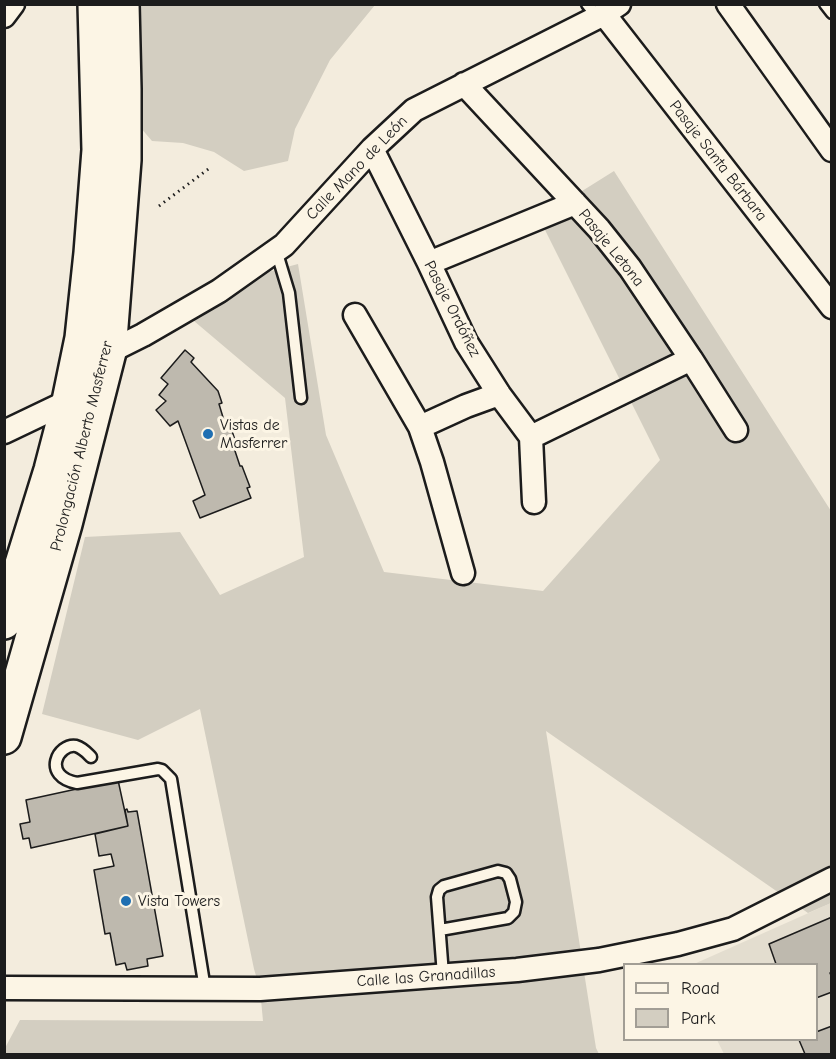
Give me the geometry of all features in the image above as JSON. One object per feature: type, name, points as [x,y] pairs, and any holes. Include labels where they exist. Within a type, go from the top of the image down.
[{"type":"main road","name":"Prolongación Alberto Masferrer","points":[[4,622],[51,470],[82,338],[98,162],[95,4]]},
{"type":"main road","name":"Prolongación Alberto Masferrer","points":[[4,737],[65,524],[108,352],[124,160],[122,4]]},
{"type":"street","points":[[4,16],[13,4]]},
{"type":"street","points":[[728,4],[831,150]]},
{"type":"street","name":"Calle Mano de León","points":[[108,352],[143,335],[219,291],[284,245],[372,149],[414,110],[602,10]]},
{"type":"street","name":"Pasaje Santa Bárbara","points":[[602,10],[831,307]]},
{"type":"street","name":"Pasaje Letona","points":[[464,84],[599,229],[630,268],[736,430]]},
{"type":"street","name":"Pasaje Ordóñez","points":[[372,149],[466,342],[531,437]]},
{"type":"street","points":[[429,263],[575,203]]},
{"type":"street","points":[[355,315],[420,427],[463,573]]},
{"type":"street","points":[[534,502],[531,437],[691,359]]},
{"type":"street","points":[[420,427],[466,406],[500,394]]},
{"type":"street","points":[[4,432],[69,400]]},
{"type":"street","name":"Calle las Granadillas","points":[[4,988],[260,990],[517,970],[599,960],[678,944],[733,929],[831,879]]},
{"type":"lane","points":[[825,4],[831,13]]},
{"type":"lane","points":[[276,250],[289,293],[301,398]]},
{"type":"lane","points":[[91,757],[79,747],[67,748],[58,757],[56,765],[58,774],[65,781],[77,783],[158,769],[162,770],[171,780],[205,989]]},
{"type":"lane","points":[[440,930],[508,918],[514,912],[516,902],[510,879],[506,873],[498,871],[444,886],[439,890],[437,897],[443,975]]},
{"type":"path","points":[[159,206],[211,167]]},
{"type":"shaded area","points":[[831,903],[831,1054],[724,1054],[718,1041],[818,1041],[818,963],[696,963]]},
{"type":"green space","points":[[140,5],[375,5],[330,60],[295,129],[288,161],[244,171],[214,152],[183,143],[152,141],[140,127]]},
{"type":"green space","points":[[614,171],[831,511],[831,903],[808,913],[546,731],[596,1048],[599,1054],[5,1054],[5,1048],[20,1020],[263,1021],[260,989],[200,709],[138,740],[42,714],[85,537],[180,532],[220,595],[304,557],[285,398],[194,321],[268,272],[298,264],[326,435],[384,572],[543,591],[660,460],[539,218]]},
{"type":"building","name":"Vistas de Masferrer","points":[[185,350],[194,358],[191,362],[218,391],[225,424],[229,422],[236,443],[233,445],[250,487],[247,488],[251,498],[200,518],[193,501],[205,495],[178,421],[170,426],[156,410],[166,401],[159,395],[168,384],[161,378]]},
{"type":"building","points":[[118,780],[128,826],[31,848],[29,838],[23,839],[20,824],[30,822],[26,800]]},
{"type":"building","name":"Vista Towers","points":[[127,809],[128,812],[137,811],[163,956],[147,959],[148,966],[127,970],[125,963],[116,965],[110,933],[105,934],[94,870],[114,866],[111,854],[99,856],[95,834],[128,826],[125,810]]},
{"type":"building","points":[[832,917],[832,972],[830,973],[832,992],[818,997],[818,963],[776,963],[769,944]]},
{"type":"building","points":[[832,1026],[832,1054],[805,1054],[799,1041],[818,1041],[818,1031]]},
{"type":"place","name":"Vistas de Masferrer","points":[[208,434]]},
{"type":"place","name":"Vista Towers","points":[[126,901]]}]
